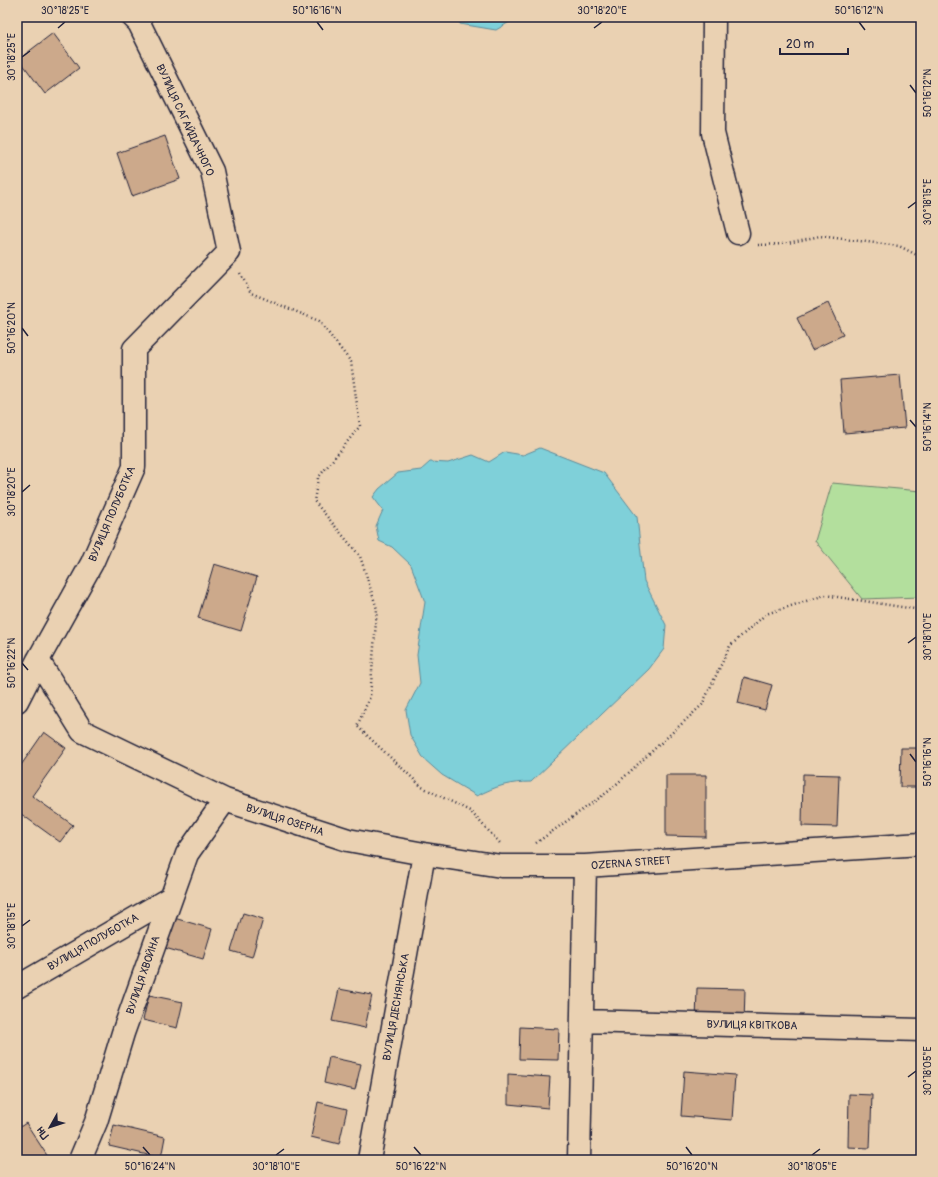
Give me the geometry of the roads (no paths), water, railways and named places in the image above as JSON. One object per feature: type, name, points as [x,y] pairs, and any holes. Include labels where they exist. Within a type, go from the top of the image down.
[{"type":"street","name":"ВУЛИЦЯ САГАЙДАЧНОГО","points":[[133,17],[139,23],[212,172],[229,252]]},
{"type":"street","points":[[714,17],[713,133],[738,233]]},
{"type":"street","name":"ВУЛИЦЯ ПОЛУБОТКА","points":[[17,701],[92,563],[134,467],[134,348],[229,252]]},
{"type":"street","name":"ВУЛИЦЯ ОЗЕРНА","points":[[38,660],[82,731],[225,800],[348,840],[424,854],[501,866],[586,866]]},
{"type":"street","name":"ВУЛИЦЯ ХВОЙНА","points":[[80,1160],[96,1122],[123,1033],[187,854],[225,800]]},
{"type":"street","name":"OZERNA STREET","points":[[579,1160],[586,866],[921,844]]},
{"type":"street","name":"ВУЛИЦЯ ДЕСНЯНСЬКА","points":[[369,1160],[424,854]]},
{"type":"street","name":"ВУЛИЦЯ ПОЛУБОТКА","points":[[17,987],[170,898]]},
{"type":"street","name":"ВУЛИЦЯ КВІТКОВА","points":[[582,1022],[921,1030]]},
{"type":"water","points":[[457,17],[518,17],[496,30],[460,24]]},
{"type":"water","points":[[540,448],[604,473],[637,517],[644,581],[666,625],[664,649],[649,669],[531,782],[503,785],[477,796],[442,775],[424,759],[410,735],[406,710],[420,683],[417,655],[425,602],[411,565],[392,547],[379,541],[376,526],[383,510],[373,497],[379,489],[398,473],[421,470],[430,462],[448,463],[473,455],[489,462],[505,452],[523,455]]}]
